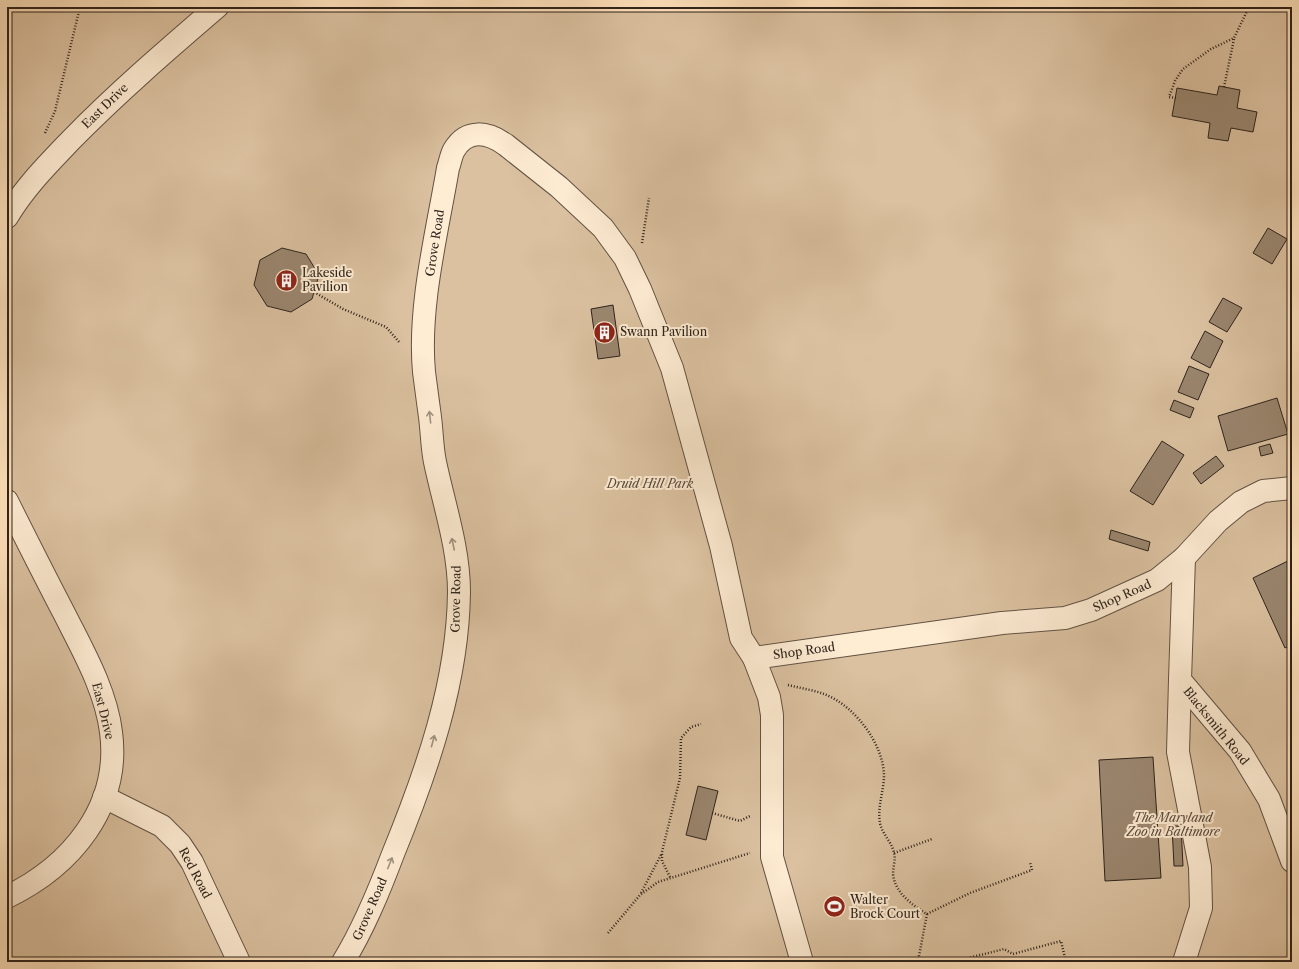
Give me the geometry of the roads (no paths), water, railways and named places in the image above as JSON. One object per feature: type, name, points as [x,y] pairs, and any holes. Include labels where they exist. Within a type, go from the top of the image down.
[{"type":"street","name":"East Drive","points":[[7,217],[30,183],[91,119],[128,84],[216,7]]},
{"type":"street","name":"Grove Road","points":[[344,962],[374,901],[414,802],[432,744],[452,669],[458,618],[459,589],[456,558],[434,459],[424,369],[424,321],[448,168],[454,150],[464,139],[474,134],[485,134],[495,137],[506,145],[590,215],[610,238],[627,262],[672,368],[721,546],[741,638],[754,658]]},
{"type":"street","name":"Shop Road","points":[[802,962],[772,857],[772,715],[764,682],[754,658],[1002,623],[1065,618],[1091,610],[1157,580],[1184,558],[1218,521],[1241,502],[1263,491],[1292,488]]},
{"type":"street","name":"East Drive","points":[[7,501],[95,677],[111,732],[112,754],[110,777],[104,797],[80,842],[62,862],[42,878],[7,897]]},
{"type":"street","name":"Blacksmith Road","points":[[1184,558],[1180,680],[1240,751],[1269,799],[1292,861]]},
{"type":"street","points":[[1180,680],[1178,752],[1200,867],[1201,908],[1184,962]]},
{"type":"street","name":"Red Road","points":[[104,797],[162,826],[180,844],[192,862],[239,962]]},
{"type":"place","name":"Lakeside Pavilion","points":[[286,280]]},
{"type":"place","name":"Swann Pavilion","points":[[605,332]]},
{"type":"place","name":"Walter Brock Court","points":[[834,907]]},
{"type":"park label","name":"Druid Hill Park","points":[[650,484]]},
{"type":"park label","name":"The Maryland Zoo in Baltimore","points":[[1173,825]]}]
